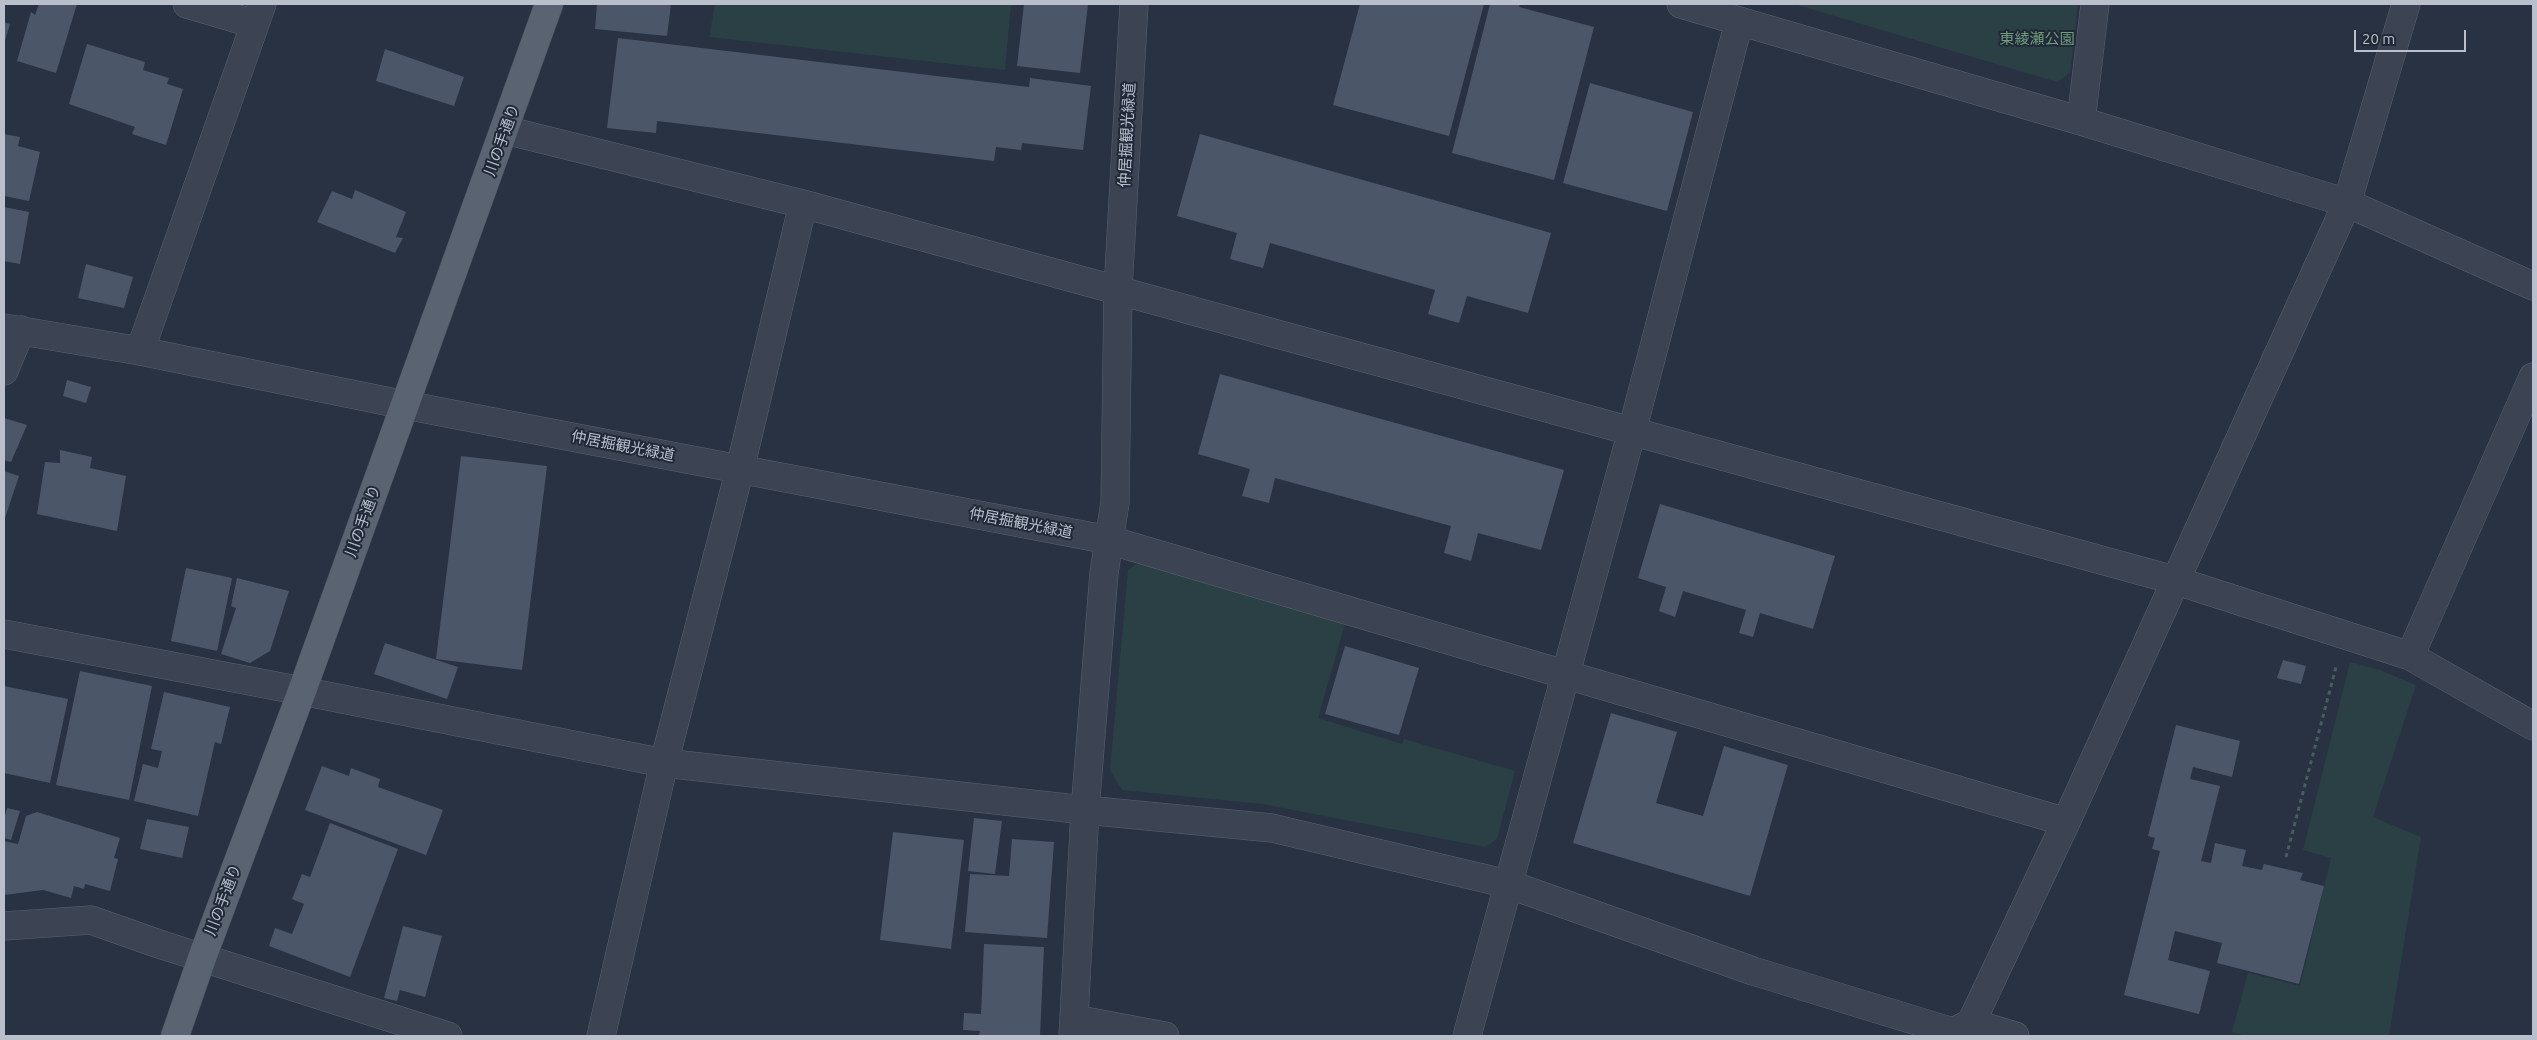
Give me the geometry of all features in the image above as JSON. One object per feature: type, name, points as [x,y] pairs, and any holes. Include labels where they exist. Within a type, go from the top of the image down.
[{"type":"main road","name":"川の手通り","points":[[175,1036],[506,130],[549,4]]},
{"type":"street","points":[[140,352],[259,14],[187,4]]},
{"type":"street","name":"仲居掘観光緑道","points":[[12,329],[140,352],[405,405],[1110,540],[1115,503],[1118,290],[1134,4]]},
{"type":"street","points":[[1681,4],[2081,121],[2346,203],[2533,286]]},
{"type":"street","points":[[2081,121],[2095,4]]},
{"type":"street","points":[[1958,1030],[2066,822],[2346,203],[2406,4]]},
{"type":"street","points":[[1467,1036],[1563,690],[1564,673],[1632,431],[1739,22]]},
{"type":"street","points":[[506,130],[803,204],[2174,580],[2410,656],[2533,726]]},
{"type":"street","points":[[601,1036],[664,764],[740,469],[803,204]]},
{"type":"street","points":[[4,371],[12,329]]},
{"type":"street","points":[[2410,656],[2533,376]]},
{"type":"street","points":[[1165,1036],[1074,1027],[1084,810],[1104,572],[1110,540],[2066,822]]},
{"type":"street","points":[[4,634],[302,691],[664,764],[1084,810],[1272,828],[1508,884],[1753,971],[1958,1030],[2015,1036]]},
{"type":"street","points":[[4,926],[91,920],[202,958],[448,1036]]},
{"type":"path","points":[[2286,857],[2338,659]]},
{"type":"green space","points":[[715,4],[1011,4],[1005,70],[709,37]]},
{"type":"green space","name":"東綾瀬公園","points":[[1794,4],[2078,4],[2070,73],[2057,82]]},
{"type":"green space","points":[[1140,562],[1345,624],[1318,718],[1402,744],[1404,739],[1515,771],[1497,839],[1485,847],[1262,804],[1122,790],[1110,770],[1128,570]]},
{"type":"green space","points":[[2350,662],[2380,670],[2416,685],[2373,817],[2421,837],[2389,1036],[2246,1036],[2232,1032],[2248,973],[2300,986],[2331,858],[2303,850]]},
{"type":"building","points":[[39,4],[77,4],[56,73],[17,61],[31,12],[35,15]]},
{"type":"building","points":[[597,4],[671,4],[667,36],[595,29]]},
{"type":"building","points":[[1024,4],[1088,4],[1080,73],[1017,66]]},
{"type":"building","points":[[1360,4],[1484,4],[1449,136],[1333,105]]},
{"type":"building","points":[[1490,4],[1520,4],[1519,7],[1594,27],[1554,180],[1452,153]]},
{"type":"building","points":[[4,22],[10,24],[4,44]]},
{"type":"building","points":[[618,38],[1029,87],[1030,78],[1091,86],[1083,150],[1022,143],[1021,150],[996,147],[994,161],[657,121],[656,133],[607,128]]},
{"type":"building","points":[[87,44],[145,62],[143,70],[169,78],[167,84],[183,89],[166,145],[132,134],[135,127],[69,104]]},
{"type":"building","points":[[385,49],[464,77],[454,106],[376,81]]},
{"type":"building","points":[[1590,83],[1693,112],[1667,211],[1563,183]]},
{"type":"building","points":[[4,134],[20,137],[18,146],[40,152],[29,201],[4,196]]},
{"type":"building","points":[[1200,134],[1551,233],[1528,313],[1467,296],[1459,323],[1428,314],[1435,290],[1270,243],[1263,268],[1230,259],[1237,233],[1177,216]]},
{"type":"building","points":[[355,190],[406,212],[396,237],[403,238],[395,253],[317,222],[332,191],[352,199]]},
{"type":"building","points":[[4,207],[29,212],[20,264],[4,261]]},
{"type":"building","points":[[86,264],[133,277],[124,308],[78,298]]},
{"type":"building","points":[[1220,374],[1564,470],[1541,550],[1478,533],[1471,561],[1444,553],[1451,526],[1275,478],[1269,503],[1242,496],[1250,469],[1198,454]]},
{"type":"building","points":[[67,380],[91,387],[86,403],[63,396]]},
{"type":"building","points":[[4,418],[27,425],[11,462],[4,460]]},
{"type":"building","points":[[60,450],[92,457],[90,468],[126,476],[117,531],[37,514],[45,462],[60,463]]},
{"type":"building","points":[[461,456],[547,466],[522,670],[436,659]]},
{"type":"building","points":[[4,471],[19,476],[4,521]]},
{"type":"building","points":[[1660,504],[1835,556],[1813,629],[1760,613],[1753,637],[1739,633],[1746,610],[1683,591],[1675,617],[1659,611],[1666,587],[1638,578]]},
{"type":"building","points":[[186,568],[232,578],[217,651],[171,641]]},
{"type":"building","points":[[237,578],[289,591],[270,651],[250,663],[221,654],[236,608],[231,606]]},
{"type":"building","points":[[385,643],[458,667],[447,699],[374,674]]},
{"type":"building","points":[[1345,646],[1419,668],[1399,735],[1325,714]]},
{"type":"building","points":[[2283,660],[2306,666],[2301,684],[2277,678]]},
{"type":"building","points":[[80,671],[152,686],[129,800],[56,785]]},
{"type":"building","points":[[4,686],[68,699],[50,783],[4,773]]},
{"type":"building","points":[[164,692],[230,707],[221,744],[215,742],[198,816],[134,801],[143,764],[158,768],[162,751],[151,749]]},
{"type":"building","points":[[1611,713],[1677,732],[1656,803],[1703,816],[1724,746],[1788,765],[1750,896],[1573,843]]},
{"type":"building","points":[[2176,725],[2240,741],[2232,777],[2193,767],[2190,779],[2220,786],[2201,861],[2211,863],[2215,843],[2246,850],[2242,866],[2262,870],[2264,864],[2303,873],[2300,880],[2324,886],[2299,984],[2217,963],[2222,943],[2175,931],[2168,960],[2210,971],[2199,1014],[2124,995],[2160,851],[2152,849],[2155,838],[2148,836]]},
{"type":"building","points":[[322,766],[349,776],[351,768],[380,779],[378,787],[443,810],[426,855],[305,810]]},
{"type":"building","points":[[7,808],[20,811],[11,840],[4,838],[4,819]]},
{"type":"building","points":[[37,812],[120,838],[114,858],[118,859],[110,891],[85,884],[84,889],[74,886],[71,898],[43,890],[4,895],[4,841],[18,844],[26,816]]},
{"type":"building","points":[[974,818],[1002,821],[995,874],[968,871]]},
{"type":"building","points":[[147,819],[189,827],[182,858],[140,849]]},
{"type":"building","points":[[330,823],[398,849],[350,977],[269,946],[275,928],[292,934],[304,904],[292,899],[302,874],[310,877]]},
{"type":"building","points":[[893,832],[964,840],[951,949],[880,940]]},
{"type":"building","points":[[1012,839],[1054,842],[1047,938],[965,932],[970,874],[1009,876]]},
{"type":"building","points":[[403,926],[442,936],[425,997],[400,990],[397,1001],[384,998]]},
{"type":"building","points":[[984,944],[1044,947],[1040,1036],[979,1036],[980,1031],[963,1030],[964,1013],[981,1014]]}]
